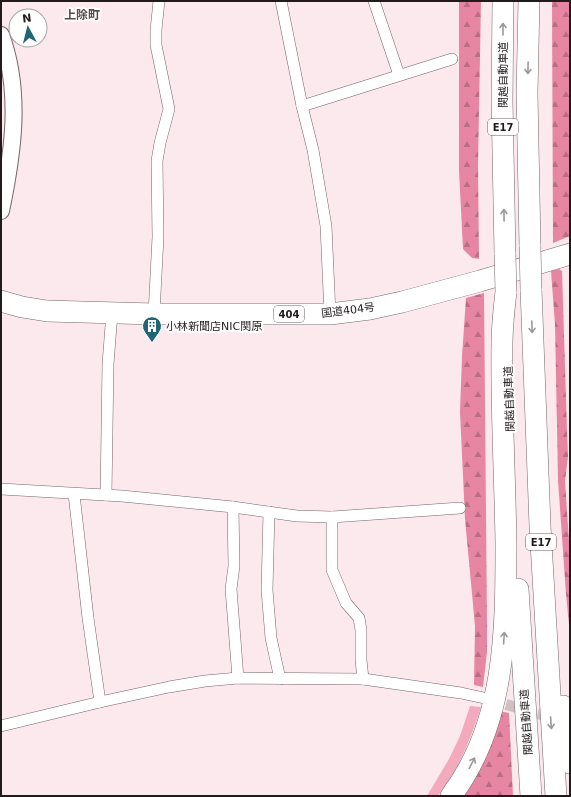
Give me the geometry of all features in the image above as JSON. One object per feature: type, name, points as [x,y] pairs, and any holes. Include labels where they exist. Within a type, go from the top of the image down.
[{"type":"highway","name":"関越自動車道","points":[[503,1],[502,100],[506,292],[514,526],[530,796]]},
{"type":"highway","name":"E17","points":[[528,1],[527,93],[534,392],[540,526],[556,796]]},
{"type":"highway","name":"国道404号","points":[[1,301],[22,307],[46,311],[154,314],[330,314],[370,309],[402,302],[480,281],[570,254]]},
{"type":"highway","points":[[451,796],[472,764],[490,720],[496,696],[503,647],[505,622],[506,506],[502,342],[506,292]]},
{"type":"highway","points":[[534,392],[559,676],[570,763]]},
{"type":"main road","points":[[1,35],[9,66],[14,118],[10,162],[1,211]]},
{"type":"street","points":[[154,314],[158,237],[157,161],[169,109],[156,45],[159,1]]},
{"type":"street","points":[[281,1],[302,106],[313,150],[326,226],[330,314]]},
{"type":"street","points":[[374,1],[398,75]]},
{"type":"street","points":[[302,106],[452,59]]},
{"type":"street","points":[[106,495],[108,371],[112,313]]},
{"type":"street","points":[[1,489],[106,495],[234,507],[297,516],[332,517],[460,508]]},
{"type":"street","points":[[74,494],[87,611],[100,702]]},
{"type":"street","points":[[234,507],[234,566],[232,588],[238,678]]},
{"type":"street","points":[[269,512],[267,590],[271,638],[280,679]]},
{"type":"street","points":[[332,517],[332,570],[346,603],[359,618],[361,630],[363,680]]},
{"type":"street","points":[[1,726],[169,687],[205,681],[238,678],[363,680],[462,692],[484,698]]},
{"type":"shaded area","points":[[470,706],[481,707],[464,753],[438,796],[427,796],[449,759],[460,736]]},
{"type":"green space","points":[[459,1],[481,1],[478,165],[479,259],[472,258],[463,249],[459,171]]},
{"type":"green space","points":[[552,1],[570,1],[570,236],[553,243]]},
{"type":"green space","points":[[559,269],[562,271],[568,456],[565,481],[570,556],[570,635],[558,480],[555,324],[551,271]]},
{"type":"green space","points":[[484,293],[487,652],[483,687],[474,685],[475,626],[465,519],[460,412],[466,298]]},
{"type":"green space","points":[[499,711],[509,713],[513,796],[463,796]]},
{"type":"tunnel","points":[[490,700],[554,718]]},
{"type":"place","name":"小林新聞店NIC関原","points":[[152,343]]},
{"type":"district","name":"上除町","points":[[82,15]]}]
